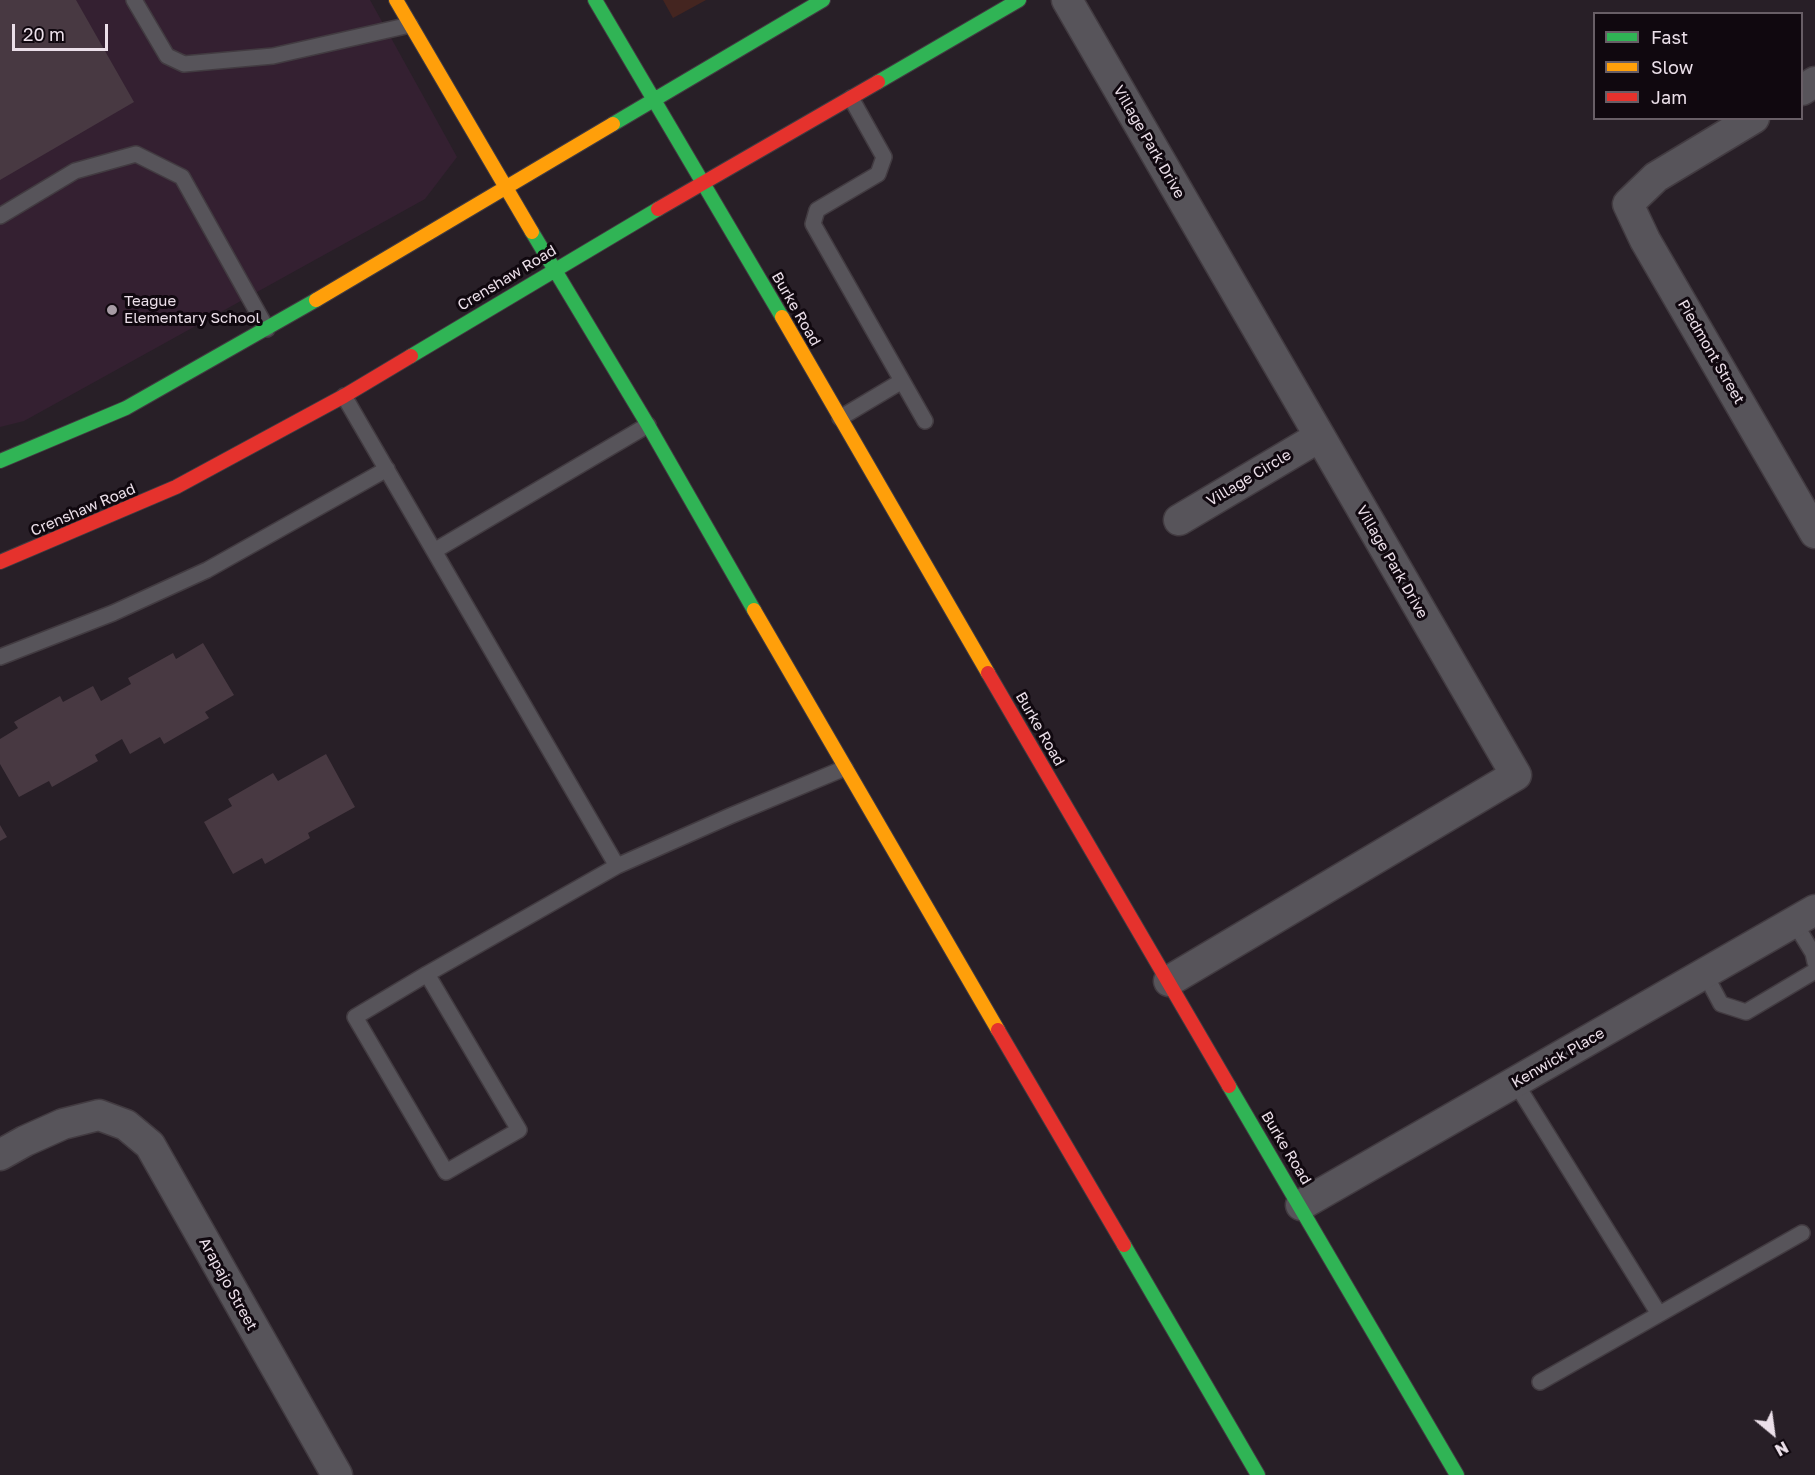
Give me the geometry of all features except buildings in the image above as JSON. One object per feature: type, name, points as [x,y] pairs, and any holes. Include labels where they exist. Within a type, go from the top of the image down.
[{"type":"main road","points":[[396,0],[553,270],[648,425],[845,768],[1258,1475]]},
{"type":"main road","name":"Burke Road","points":[[595,0],[1457,1475]]},
{"type":"main road","points":[[0,461],[126,408],[267,329],[823,0]]},
{"type":"main road","name":"Crenshaw Road","points":[[0,562],[176,487],[344,396],[703,182],[1019,0]]},
{"type":"street","name":"Village Park Drive","points":[[1067,0],[1516,775],[1169,981]]},
{"type":"street","name":"Piedmont Street","points":[[1751,120],[1656,177],[1628,204],[1645,240],[1805,489],[1815,533]]},
{"type":"street","name":"Village Circle","points":[[1179,520],[1319,437]]},
{"type":"street","name":"Kenwick Place","points":[[1301,1205],[1805,916]]},
{"type":"street","name":"Arapajo Street","points":[[0,1155],[63,1124],[99,1115],[126,1125],[150,1145],[336,1475]]},
{"type":"lane","points":[[134,0],[167,56],[184,64],[273,56],[410,25]]},
{"type":"lane","points":[[851,98],[884,157],[878,174],[817,210],[813,224],[925,421]]},
{"type":"lane","points":[[0,216],[75,171],[136,154],[182,177],[267,329]]},
{"type":"lane","points":[[840,418],[902,381]]},
{"type":"lane","points":[[344,396],[617,866]]},
{"type":"lane","points":[[434,551],[648,425]]},
{"type":"lane","points":[[0,657],[112,613],[207,570],[387,469]]},
{"type":"lane","points":[[427,974],[519,1130],[446,1172],[355,1017],[427,974],[617,866],[845,768]]},
{"type":"lane","points":[[1805,916],[1815,962]]},
{"type":"lane","points":[[1705,974],[1721,1004],[1746,1011],[1815,971]]},
{"type":"lane","points":[[1515,1082],[1659,1314]]},
{"type":"lane","points":[[1540,1382],[1802,1233]]},
{"type":"shaded area","name":"Teague Elementary School","points":[[0,0],[370,0],[457,157],[425,199],[24,421],[0,427]]},
{"type":"shaded area","points":[[663,0],[706,0],[673,18]]},
{"type":"traffic: fast","points":[[595,0],[782,317]]},
{"type":"traffic: fast","points":[[613,124],[823,0]]},
{"type":"traffic: fast","points":[[878,82],[1019,0]]},
{"type":"traffic: fast","points":[[411,356],[658,209]]},
{"type":"traffic: fast","points":[[532,232],[648,425],[754,610]]},
{"type":"traffic: fast","points":[[0,461],[126,408],[316,300]]},
{"type":"traffic: fast","points":[[1229,1086],[1457,1475]]},
{"type":"traffic: fast","points":[[1124,1245],[1258,1475]]},
{"type":"traffic: slow","points":[[396,0],[532,232]]},
{"type":"traffic: slow","points":[[316,300],[613,124]]},
{"type":"traffic: slow","points":[[782,317],[988,673]]},
{"type":"traffic: slow","points":[[754,610],[998,1030]]},
{"type":"traffic: jam","points":[[658,209],[878,82]]},
{"type":"traffic: jam","points":[[0,562],[176,487],[344,396],[411,356]]},
{"type":"traffic: jam","points":[[988,673],[1229,1086]]},
{"type":"traffic: jam","points":[[998,1030],[1124,1245]]},
{"type":"place","name":"Teague Elementary School","points":[[112,310]]}]
